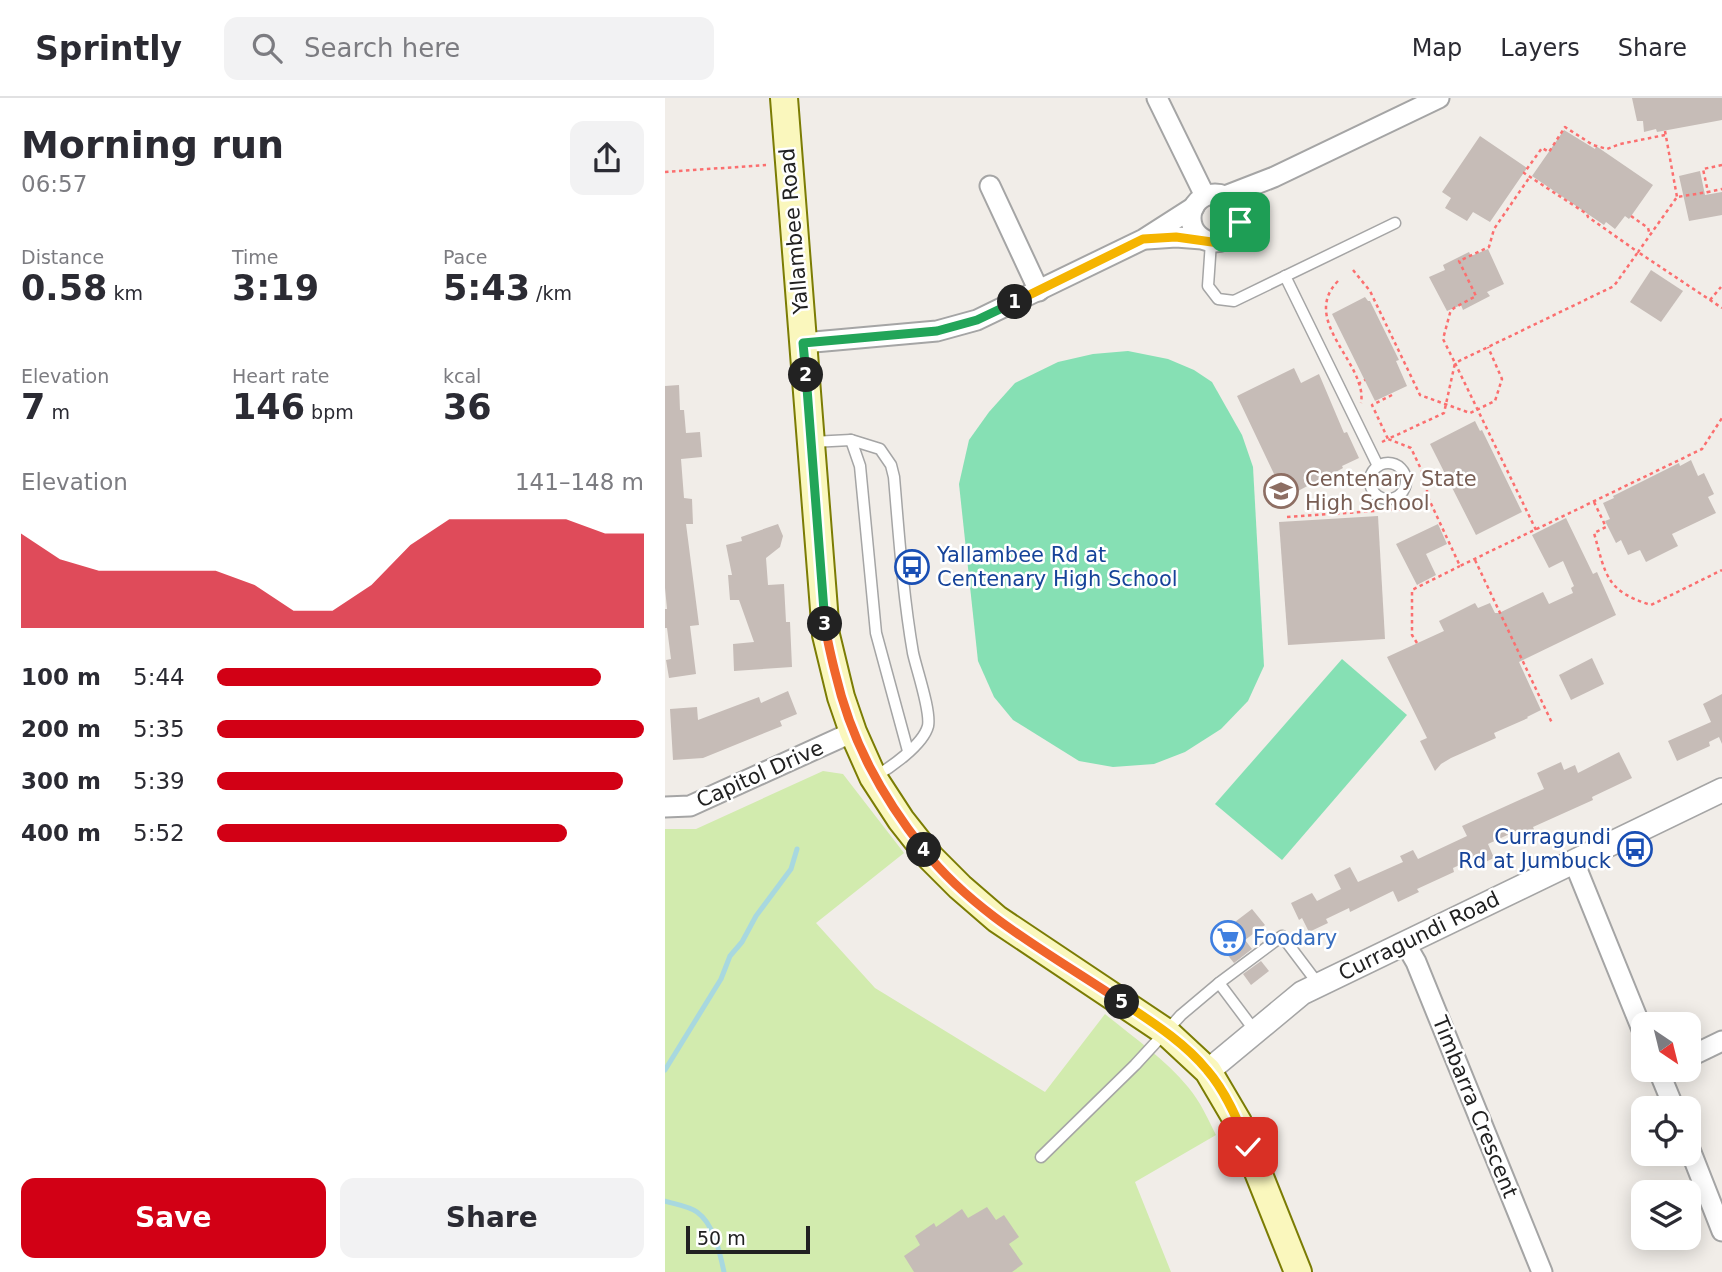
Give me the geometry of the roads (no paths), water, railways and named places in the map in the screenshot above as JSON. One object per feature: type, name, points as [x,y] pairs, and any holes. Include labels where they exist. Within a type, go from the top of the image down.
[{"type":"main road","name":"Yallambee Road","points":[[784,98],[826,635],[841,697],[853,732],[873,777],[901,820],[931,858],[960,887],[997,919],[1165,1032],[1208,1071],[1238,1122],[1298,1272]]},
{"type":"street","points":[[1157,98],[1199,201]]},
{"type":"street","points":[[1225,196],[1273,177],[1439,98]]},
{"type":"street","points":[[1240,214],[1273,177]]},
{"type":"street","points":[[990,186],[1039,291]]},
{"type":"street","points":[[803,343],[937,331],[977,320],[1143,239],[1199,201],[1217,194],[1225,196],[1237,207],[1240,214],[1240,222],[1232,236],[1219,243],[1176,237],[1143,239]]},
{"type":"street","points":[[1199,201],[1191,212],[1192,227],[1206,241]]},
{"type":"street","name":"Capitol Drive","points":[[665,807],[690,806],[853,732]]},
{"type":"street","name":"Curragundi Road","points":[[1208,1071],[1302,993],[1722,790]]},
{"type":"street","points":[[1574,862],[1635,1012]]},
{"type":"street","name":"Timbarra Crescent","points":[[1405,943],[1421,975],[1542,1272]]},
{"type":"street","points":[[1701,1051],[1722,1041]]},
{"type":"street","points":[[1696,1166],[1722,1231]]},
{"type":"lane","points":[[1206,241],[1208,286],[1218,299],[1234,301],[1395,223]]},
{"type":"lane","points":[[1285,276],[1378,466]]},
{"type":"lane","points":[[811,442],[851,440],[880,449],[891,466],[894,477],[904,591],[913,653],[928,717],[927,729],[908,751],[892,767],[873,777]]},
{"type":"lane","points":[[851,440],[860,466],[876,633],[908,751]]},
{"type":"lane","points":[[1041,1157],[1135,1065],[1181,1015],[1282,936],[1319,985]]},
{"type":"lane","points":[[1219,983],[1255,1031]]},
{"type":"waterway","points":[[665,1070],[721,979],[730,956],[791,869],[797,849]]},
{"type":"waterway","points":[[665,1201],[690,1208],[703,1217],[715,1239],[724,1272]]},
{"type":"place","name":"Centenary State High School","points":[[1281,491]]},
{"type":"place","name":"Yallambee Rd at Centenary High School","points":[[912,567]]},
{"type":"place","name":"Curragundi Rd at Jumbuck","points":[[1635,849]]},
{"type":"place","name":"Foodary","points":[[1228,938]]}]
